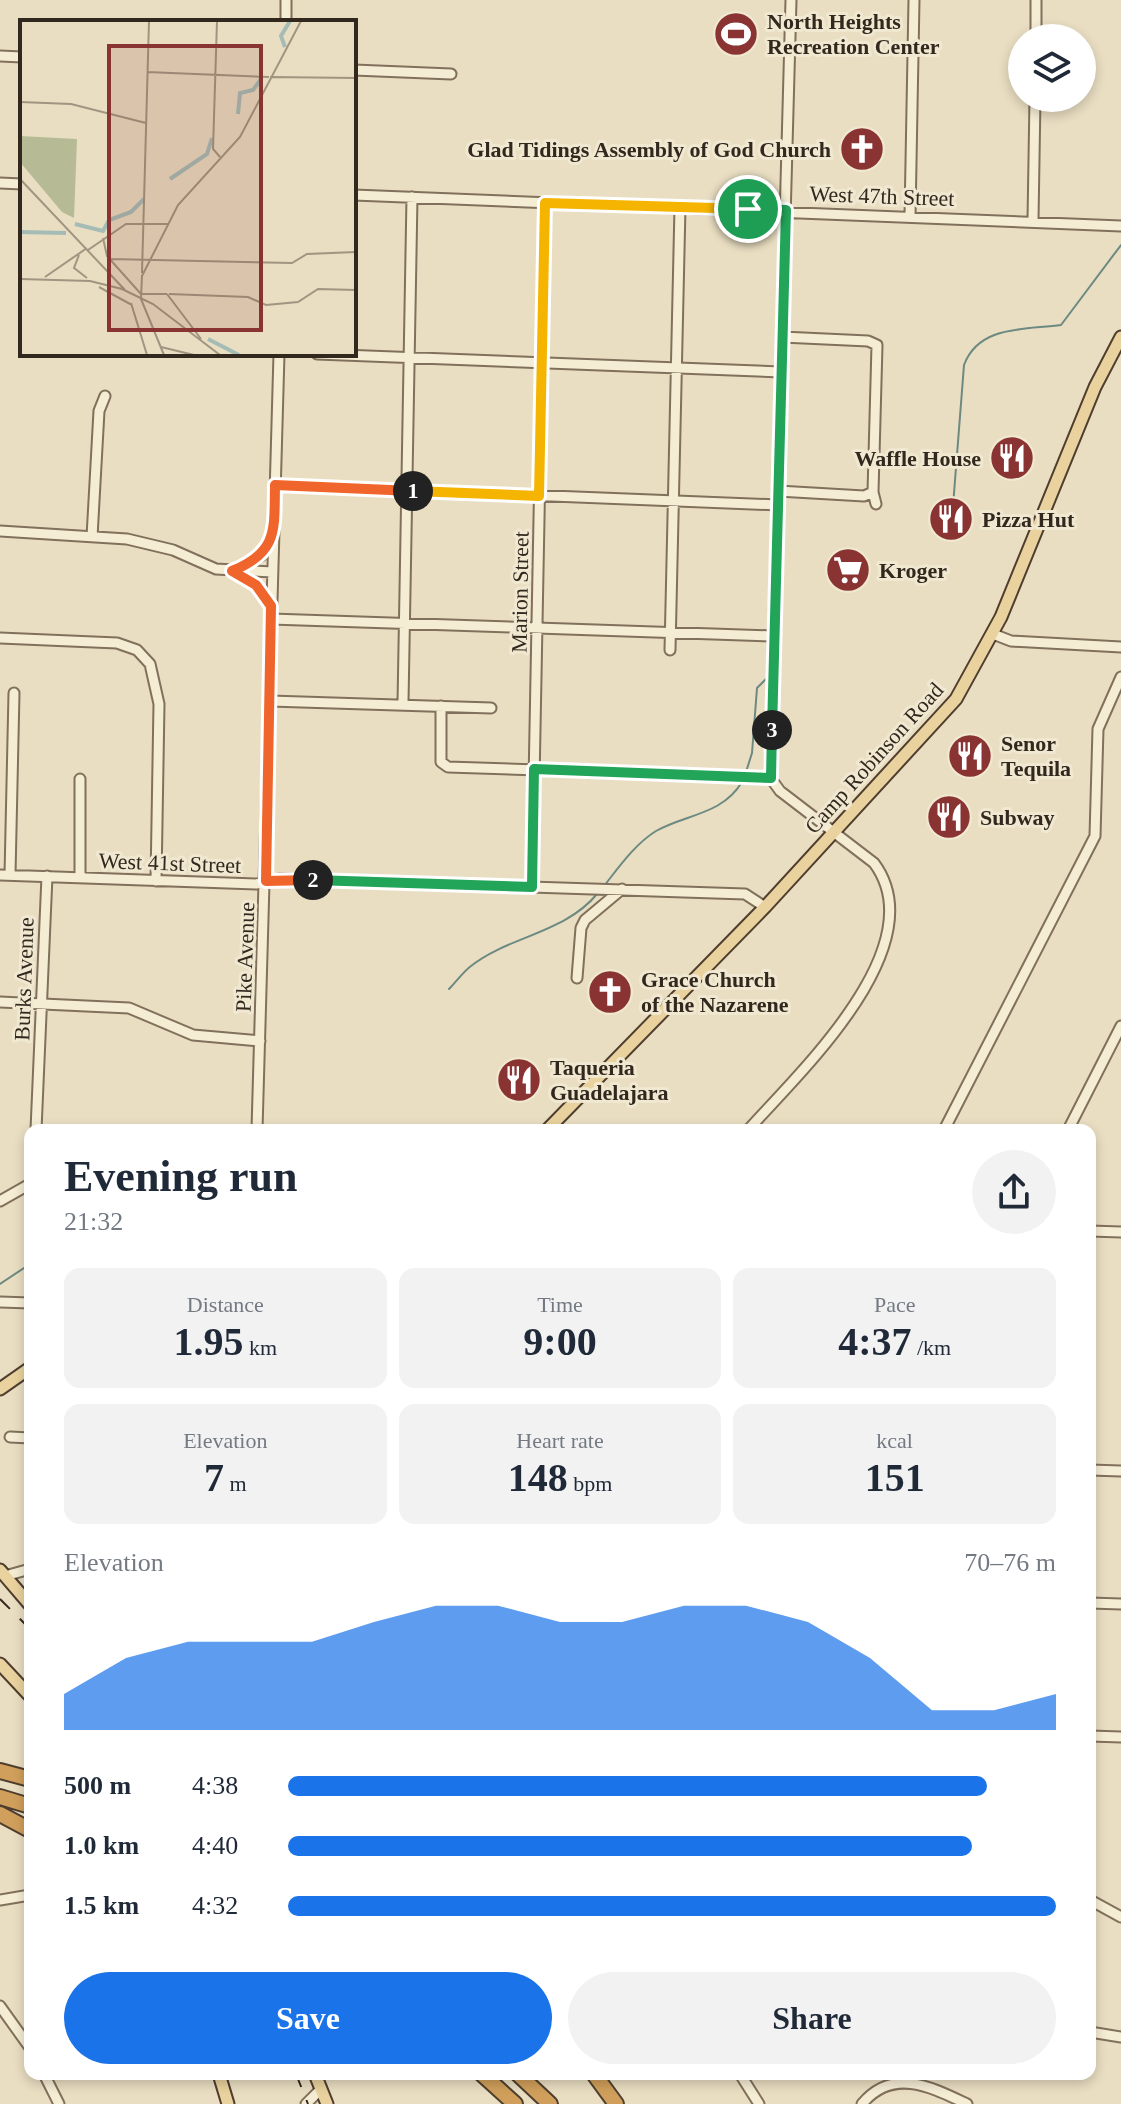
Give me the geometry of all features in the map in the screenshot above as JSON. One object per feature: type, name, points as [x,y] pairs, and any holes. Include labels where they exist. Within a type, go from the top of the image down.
[{"type":"highway","points":[[0,1771],[24,1778]]},
{"type":"highway","points":[[0,1797],[24,1804]]},
{"type":"highway","points":[[0,1814],[24,1827]]},
{"type":"highway","points":[[489,2080],[515,2104]]},
{"type":"highway","points":[[524,2080],[550,2104]]},
{"type":"highway","points":[[598,2080],[616,2104]]},
{"type":"main road","name":"Camp Robinson Road","points":[[553,1124],[765,907],[940,719],[970,677],[993,634],[1095,387],[1121,337]]},
{"type":"main road","points":[[0,1389],[24,1372]]},
{"type":"main road","points":[[2,1573],[24,1598]]},
{"type":"main road","points":[[0,1664],[24,1690]]},
{"type":"main road","points":[[221,2080],[228,2104]]},
{"type":"main road","points":[[317,2080],[327,2104]]},
{"type":"street","points":[[753,1124],[850,1014],[878,959],[889,912],[885,880],[868,857],[780,791],[771,778],[791,0]]},
{"type":"street","points":[[910,216],[914,0]]},
{"type":"street","points":[[1036,0],[1036,24]]},
{"type":"street","points":[[0,56],[20,57]]},
{"type":"street","points":[[356,70],[451,74]]},
{"type":"street","points":[[1033,220],[1035,112]]},
{"type":"street","points":[[0,183],[20,184]]},
{"type":"street","name":"West 47th Street","points":[[356,195],[786,210],[1121,226]]},
{"type":"street","points":[[403,703],[412,197]]},
{"type":"street","name":"Marion Street","points":[[532,887],[545,203]]},
{"type":"street","points":[[670,650],[680,207]]},
{"type":"street","points":[[782,337],[868,341],[877,345],[873,492],[876,504]]},
{"type":"street","name":"Pike Avenue","points":[[257,1124],[279,356]]},
{"type":"street","points":[[356,356],[781,372]]},
{"type":"street","points":[[92,537],[99,411],[105,396]]},
{"type":"street","points":[[275,485],[778,505]]},
{"type":"street","points":[[778,491],[864,496],[873,492]]},
{"type":"street","points":[[232,571],[261,556],[274,530]]},
{"type":"street","points":[[0,531],[156,545],[216,569],[272,572]]},
{"type":"street","points":[[232,571],[256,585],[271,606]]},
{"type":"street","points":[[271,619],[773,636]]},
{"type":"street","points":[[993,634],[1011,641],[1121,647]]},
{"type":"street","points":[[0,638],[104,641],[129,646],[143,655],[153,672],[159,695],[156,881]]},
{"type":"street","points":[[947,1124],[1095,836],[1098,729],[1121,677]]},
{"type":"street","points":[[5,875],[14,693]]},
{"type":"street","points":[[270,701],[491,708]]},
{"type":"street","points":[[441,706],[442,764],[771,778]]},
{"type":"street","points":[[80,779],[80,877]]},
{"type":"street","name":"West 41st Street","points":[[5,875],[256,884],[279,879],[745,894],[765,907]]},
{"type":"street","name":"Burks Avenue","points":[[36,1124],[47,876]]},
{"type":"street","points":[[577,978],[581,928],[585,920],[617,889]]},
{"type":"street","points":[[0,1002],[129,1008],[193,1035],[260,1041]]},
{"type":"street","points":[[1071,1124],[1121,1026]]},
{"type":"street","points":[[0,1201],[24,1187]]},
{"type":"street","points":[[1096,1231],[1121,1232]]},
{"type":"street","points":[[0,1302],[24,1303]]},
{"type":"street","points":[[10,1437],[24,1438]]},
{"type":"street","points":[[1096,1470],[1121,1471]]},
{"type":"street","points":[[2,1573],[24,1570]]},
{"type":"street","points":[[1096,1603],[1121,1604]]},
{"type":"street","points":[[1096,1736],[1121,1737]]},
{"type":"street","points":[[0,1900],[24,1896]]},
{"type":"street","points":[[1096,1903],[1120,1914]]},
{"type":"street","points":[[0,2006],[24,2040]]},
{"type":"street","points":[[1096,2033],[1121,2037]]},
{"type":"street","points":[[47,2080],[59,2104]]},
{"type":"street","points":[[744,2080],[759,2104]]},
{"type":"street","points":[[862,2104],[874,2092],[903,2082],[928,2086],[967,2104]]},
{"type":"street","points":[[306,2104],[321,2089]]},
{"type":"waterway","points":[[953,506],[964,365],[971,352],[980,343],[1005,332],[1061,325],[1121,245]]},
{"type":"waterway","points":[[746,772],[752,753],[757,688],[766,679]]},
{"type":"waterway","points":[[604,886],[648,836],[667,825],[714,808],[734,793],[742,782]]},
{"type":"waterway","points":[[449,989],[468,968],[486,956],[553,926],[584,907],[597,894]]},
{"type":"waterway","points":[[0,1284],[24,1268]]},
{"type":"railway","points":[[0,1599],[24,1623]]},
{"type":"railway","points":[[298,2080],[308,2104]]},
{"type":"place","name":"North Heights Recreation Center","points":[[736,34]]},
{"type":"place","name":"Glad Tidings Assembly of God Church","points":[[862,149]]},
{"type":"place","name":"Waffle House","points":[[1012,458]]},
{"type":"place","name":"Pizza Hut","points":[[951,519]]},
{"type":"place","name":"Kroger","points":[[848,570]]},
{"type":"place","name":"Senor Tequila","points":[[970,756]]},
{"type":"place","name":"Subway","points":[[949,817]]},
{"type":"place","name":"Grace Church of the Nazarene","points":[[610,992]]},
{"type":"place","name":"Taqueria Guadelajara","points":[[519,1080]]},
{"type":"route","points":[[545,203],[748,209],[786,210],[771,778],[534,769],[532,887],[266,881],[271,606],[256,585],[232,571],[261,556],[269,545],[274,530],[275,485],[539,496],[545,203]]}]
